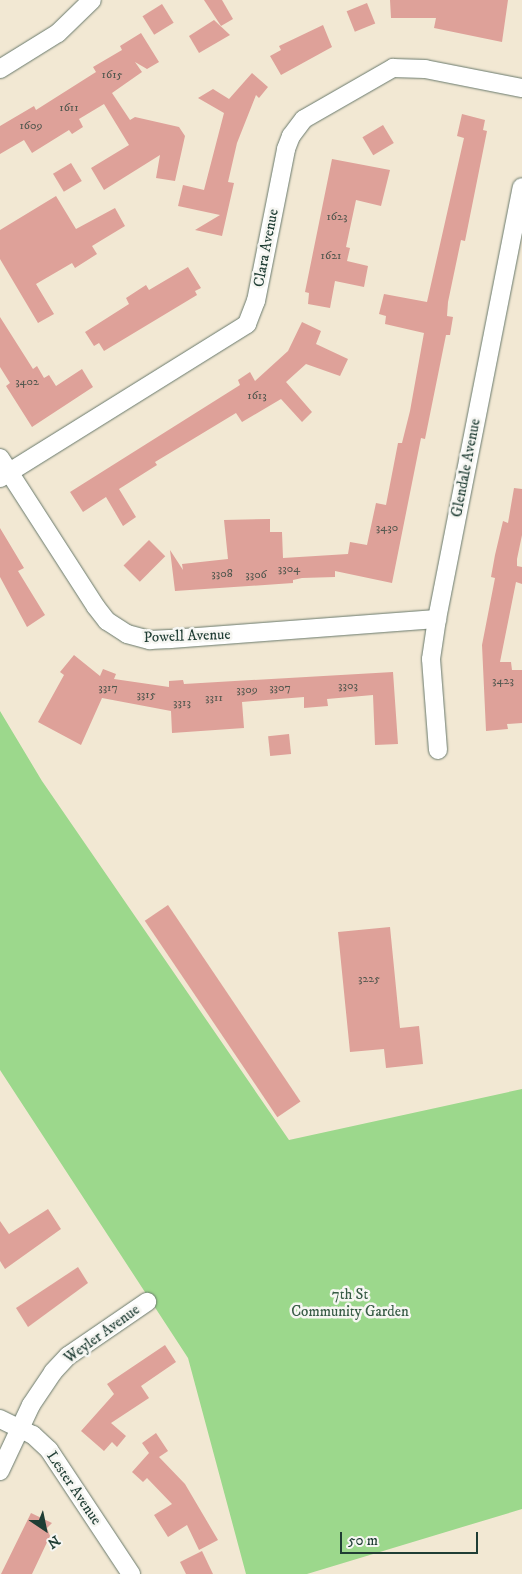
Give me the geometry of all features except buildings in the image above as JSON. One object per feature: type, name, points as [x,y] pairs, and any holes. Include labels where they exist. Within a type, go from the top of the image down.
[{"type":"street","points":[[0,69],[58,33],[92,0]]},
{"type":"street","name":"Clara Avenue","points":[[3,470],[246,324],[256,301],[286,149],[291,136],[304,119],[393,68],[425,69],[522,88]]},
{"type":"street","name":"Glendale Avenue","points":[[438,750],[431,659],[437,619],[522,188]]},
{"type":"street","name":"Powell Avenue","points":[[3,470],[96,607],[115,628],[134,637],[170,639],[437,619]]},
{"type":"street","name":"Weyler Avenue","points":[[0,1470],[20,1428],[44,1385],[68,1356],[147,1302]]},
{"type":"street","name":"Lester Avenue","points":[[0,1418],[20,1428],[49,1450],[131,1574]]},
{"type":"green space","name":"7th St Community Garden","points":[[0,711],[42,781],[289,1140],[522,1089],[522,1509],[307,1574],[246,1574],[188,1358],[0,1070]]}]
